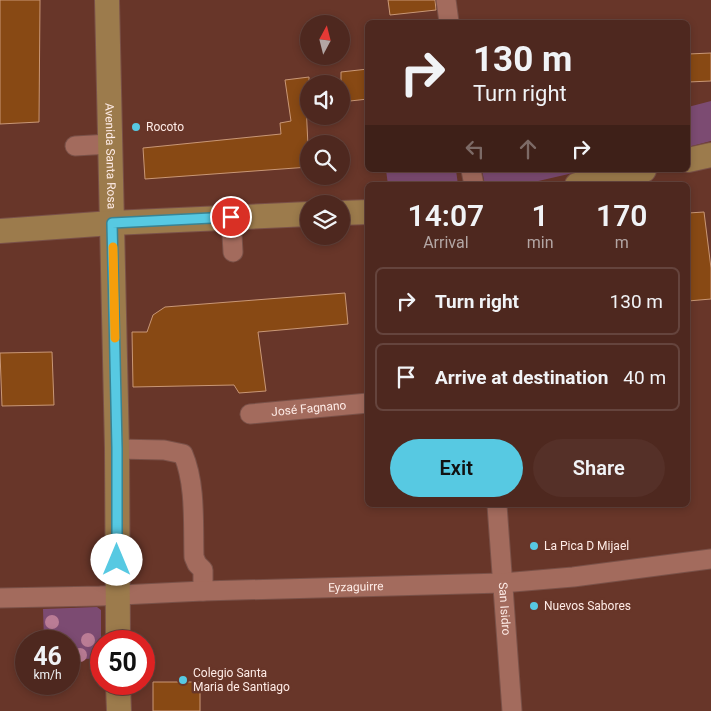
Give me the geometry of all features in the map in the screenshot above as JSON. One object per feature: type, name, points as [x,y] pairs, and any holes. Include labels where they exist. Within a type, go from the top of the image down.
[{"type":"main road","name":"Avenida Santa Rosa","points":[[107,0],[117,448],[118,630]]},
{"type":"main road","points":[[690,160],[711,155]]},
{"type":"main road","points":[[590,182],[635,172]]},
{"type":"main road","points":[[350,213],[365,212]]},
{"type":"main road","points":[[0,230],[300,214]]},
{"type":"main road","points":[[118,695],[119,711]]},
{"type":"street","points":[[446,0],[449,20]]},
{"type":"street","points":[[75,146],[110,144]]},
{"type":"street","points":[[231,217],[233,252]]},
{"type":"street","name":"José Fagnano","points":[[250,414],[365,403]]},
{"type":"street","points":[[117,448],[164,450],[183,454],[191,481],[194,557],[197,564],[203,570],[203,591]]},
{"type":"street","name":"San Isidro","points":[[497,507],[512,711]]},
{"type":"street","name":"Eyzaguirre","points":[[0,598],[502,583],[573,577],[711,559]]},
{"type":"shaded area","points":[[711,101],[711,141],[690,146],[690,106]]},
{"type":"shaded area","points":[[386,172],[456,172],[458,182],[388,182]]},
{"type":"shaded area","points":[[482,172],[577,172],[534,182],[484,182]]},
{"type":"shaded area","points":[[97,607],[101,610],[101,630],[90,630],[90,659],[80,659],[80,630],[44,630],[43,609]]},
{"type":"building","points":[[0,0],[40,0],[39,122],[0,124]]},
{"type":"building","points":[[388,0],[435,0],[436,10],[390,15]]},
{"type":"building","points":[[711,53],[711,81],[690,82],[690,54]]},
{"type":"building","points":[[365,69],[365,99],[350,101],[350,75],[341,75],[341,72]]},
{"type":"building","points":[[300,78],[300,125],[307,125],[307,135],[300,135],[300,168],[145,179],[143,148],[281,134],[280,123],[291,121],[285,80]]},
{"type":"building","points":[[704,212],[711,268],[711,299],[690,301],[690,213]]},
{"type":"building","points":[[345,293],[348,324],[258,332],[266,391],[239,393],[234,385],[133,387],[132,332],[147,332],[153,315],[165,307]]},
{"type":"building","points":[[52,352],[54,405],[2,406],[0,353]]},
{"type":"building","points":[[155,682],[200,682],[200,711],[153,711]]},
{"type":"slow traffic","points":[[113,247],[115,338]]},
{"type":"place","name":"Rocoto","points":[[136,127]]},
{"type":"place","name":"La Pica D Mijael","points":[[534,546]]},
{"type":"place","name":"Nuevos Sabores","points":[[534,606]]},
{"type":"place","name":"Colegio Santa Maria de Santiago","points":[[183,680]]},
{"type":"route","points":[[117,560],[117,448],[112,223],[231,217]]}]
